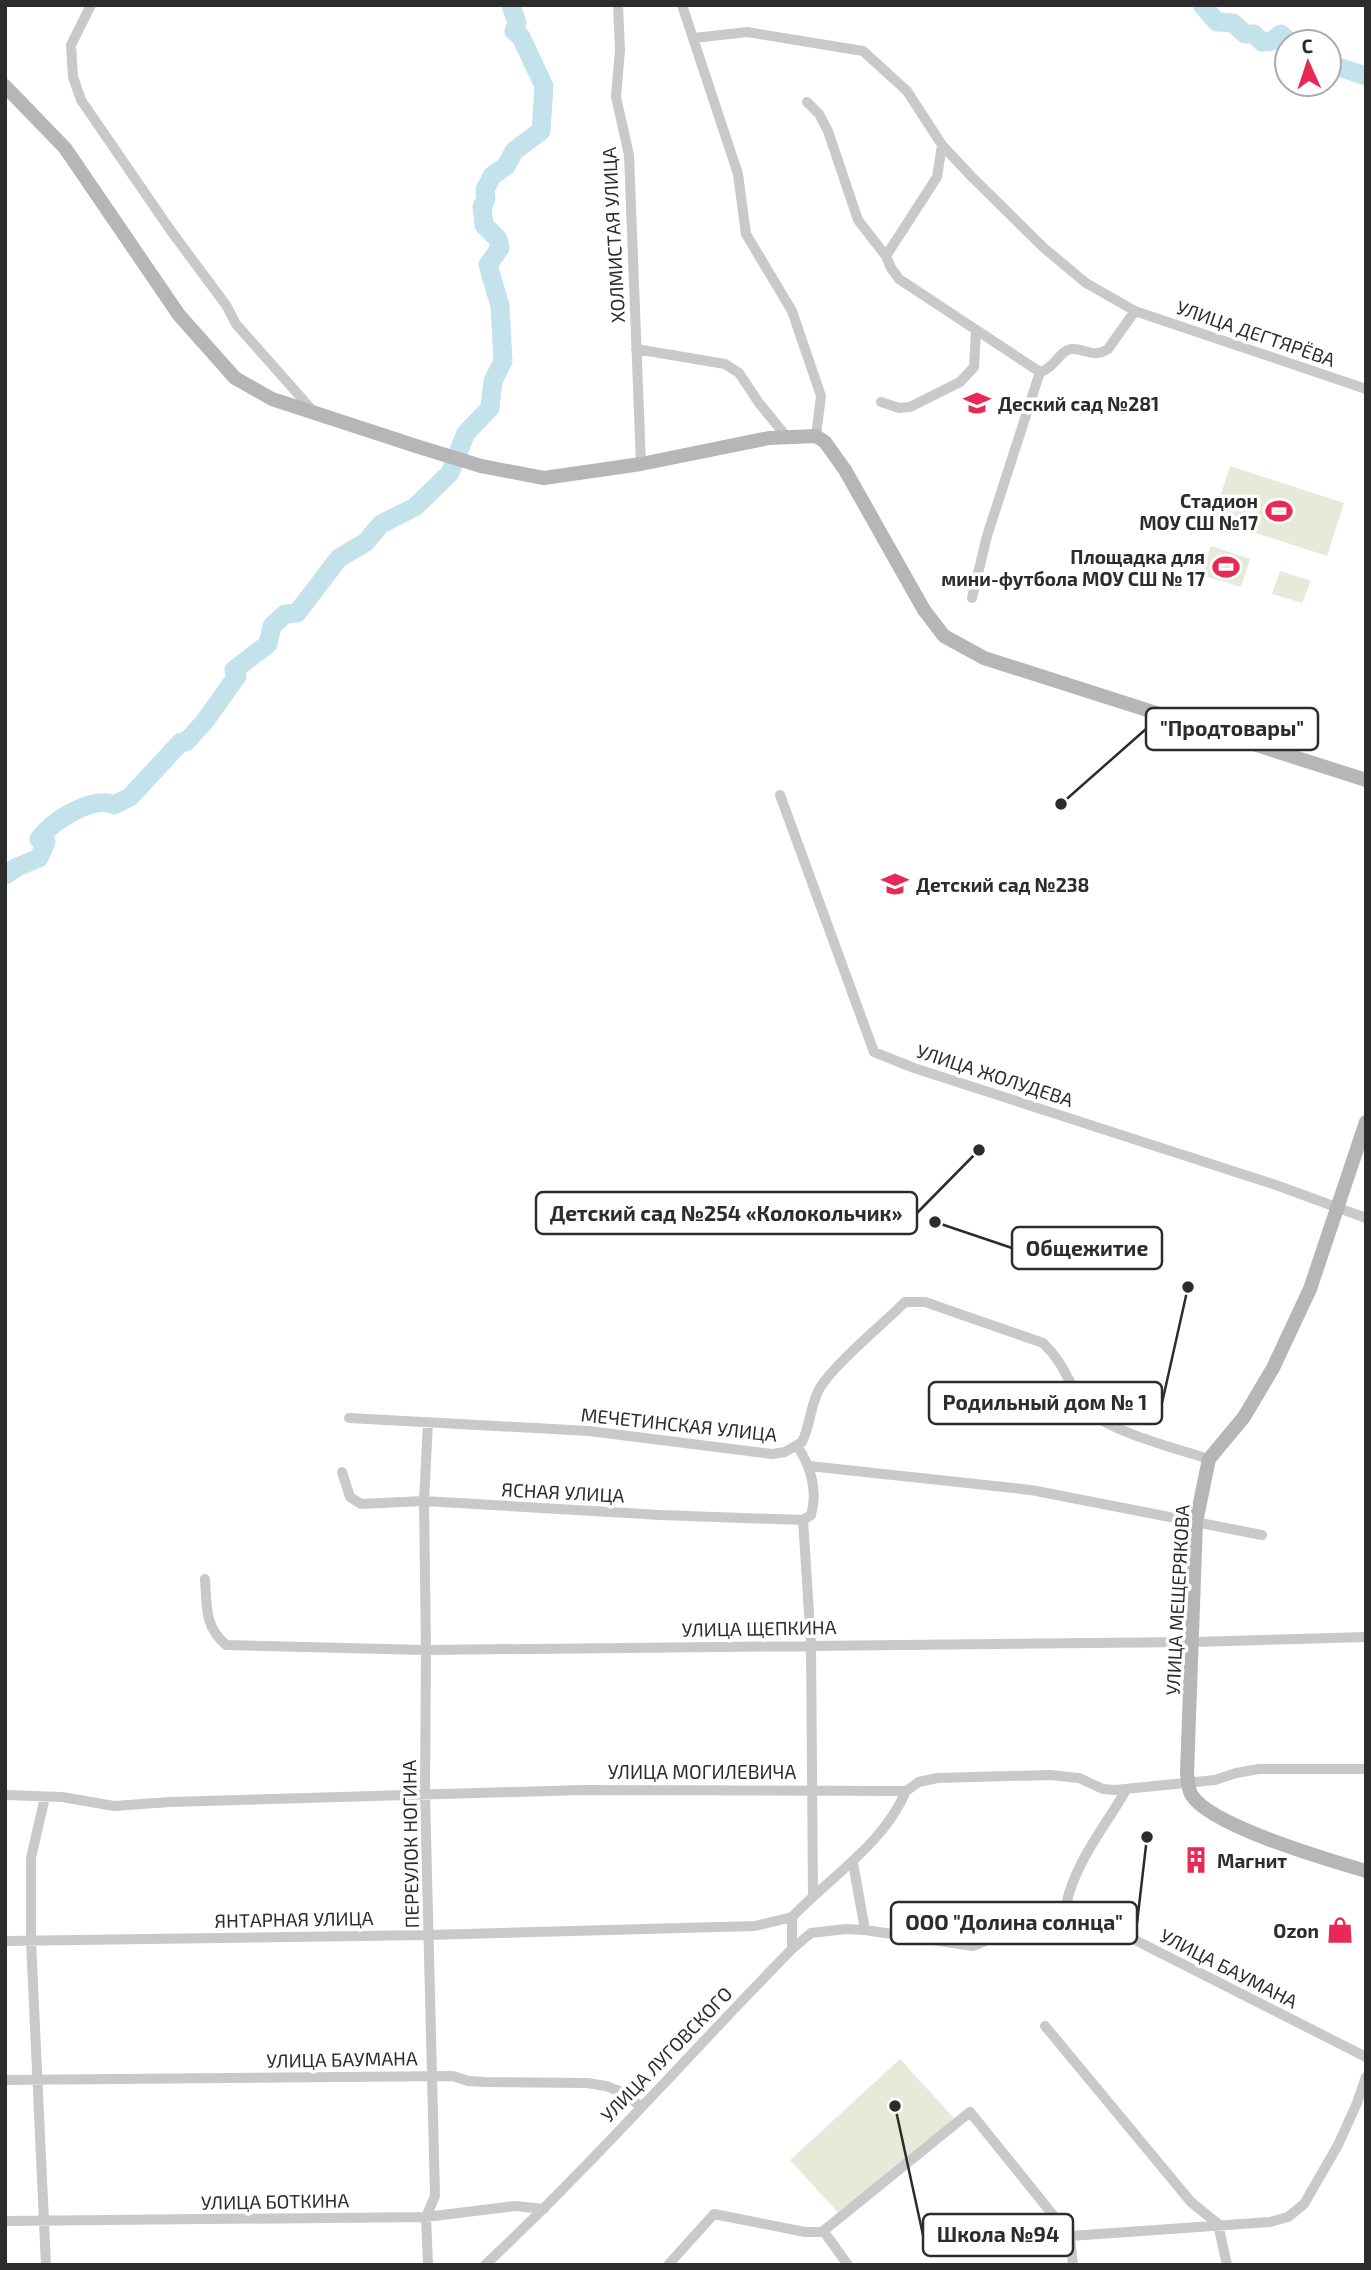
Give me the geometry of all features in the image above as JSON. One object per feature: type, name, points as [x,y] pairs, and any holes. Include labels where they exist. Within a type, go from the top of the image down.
[{"type":"street","points":[[91,5],[71,45],[73,77],[81,100],[171,231],[226,304],[236,324],[314,413]]},
{"type":"street","name":"ХОЛМИСТАЯ УЛИЦА","points":[[618,5],[621,50],[616,97],[629,155],[640,464]]},
{"type":"street","points":[[682,5],[738,174],[746,234],[792,311],[821,396],[816,436]]},
{"type":"street","name":"УЛИЦА ДЕГТЯРЁВА","points":[[694,38],[747,32],[863,51],[907,91],[942,145],[1044,248],[1086,283],[1135,311],[1366,389]]},
{"type":"street","points":[[5,86],[65,148],[179,315],[235,378],[272,399],[481,466],[544,478],[640,464],[786,436],[816,436],[825,442],[845,470],[924,610],[944,636],[985,658],[1366,780]]},
{"type":"street","points":[[807,102],[819,114],[828,131],[858,220],[886,256],[899,279],[1040,372],[1049,370],[1065,351],[1073,349],[1095,355],[1102,354],[1135,311]]},
{"type":"street","points":[[886,256],[937,177],[942,145]]},
{"type":"street","points":[[881,402],[899,408],[910,407],[960,383],[974,367],[976,331]]},
{"type":"street","points":[[636,349],[725,364],[739,373],[786,436]]},
{"type":"street","points":[[972,598],[987,536],[1040,372]]},
{"type":"street","name":"УЛИЦА ЖОЛУДЕВА","points":[[780,795],[874,1052],[914,1068],[1276,1185],[1366,1218]]},
{"type":"street","name":"УЛИЦА МЕЩЕРЯКОВА","points":[[1188,1783],[1196,1522],[1209,1459],[1244,1417],[1273,1368],[1310,1289],[1366,1122]]},
{"type":"street","name":"МЕЧЕТИНСКАЯ УЛИЦА","points":[[349,1418],[589,1431],[772,1454],[785,1452],[797,1446],[805,1437],[813,1403],[834,1371],[905,1302],[925,1302],[1043,1343],[1058,1356],[1091,1413],[1112,1425],[1209,1459]]},
{"type":"street","name":"ПЕРЕУЛОК НОГИНА","points":[[428,1422],[424,1501],[425,1794],[435,2196],[426,2217],[428,2265]]},
{"type":"street","points":[[797,1446],[809,1466],[814,1501],[811,1515],[803,1520],[811,1644],[813,1895]]},
{"type":"street","points":[[809,1466],[1031,1490],[1262,1535]]},
{"type":"street","name":"ЯСНАЯ УЛИЦА","points":[[342,1472],[350,1497],[361,1504],[424,1501],[660,1516],[803,1520]]},
{"type":"street","name":"УЛИЦА ЩЕПКИНА","points":[[205,1579],[209,1624],[215,1635],[226,1645],[426,1650],[1192,1642],[1366,1637]]},
{"type":"street","name":"УЛИЦА МОГИЛЕВИЧА","points":[[5,1795],[62,1797],[114,1806],[183,1801],[583,1790],[905,1791],[919,1782],[937,1778],[1050,1775],[1079,1778],[1103,1789],[1126,1790],[1215,1780],[1259,1769],[1366,1769]]},
{"type":"street","points":[[1188,1783],[1197,1802],[1216,1815],[1301,1850],[1366,1871]]},
{"type":"street","points":[[853,1863],[865,1930],[973,1946],[1029,1923],[1052,1920],[1066,1905],[1078,1867],[1126,1790]]},
{"type":"street","points":[[792,1949],[792,1917],[813,1895],[853,1863],[889,1820],[905,1791]]},
{"type":"street","points":[[45,1797],[31,1858],[31,1941],[46,2265]]},
{"type":"street","name":"УЛИЦА БАУМАНА","points":[[1066,1905],[1366,2057]]},
{"type":"street","name":"ЯНТАРНАЯ УЛИЦА","points":[[5,1941],[429,1935],[755,1926],[792,1917]]},
{"type":"street","name":"УЛИЦА ЛУГОВСКОГО","points":[[485,2265],[544,2209],[792,1949],[811,1933],[845,1929],[865,1930]]},
{"type":"street","points":[[1045,2026],[1191,2202],[1218,2224],[1227,2265]]},
{"type":"street","name":"УЛИЦА БАУМАНА","points":[[5,2080],[453,2076],[485,2082],[587,2083],[606,2086],[622,2092],[640,2106]]},
{"type":"street","points":[[1070,2236],[1270,2222],[1297,2212],[1338,2145],[1366,2077]]},
{"type":"street","points":[[668,2265],[714,2214],[805,2232],[822,2232],[970,2112],[1070,2236],[1073,2265]]},
{"type":"street","name":"УЛИЦА БОТКИНА","points":[[5,2221],[426,2217],[515,2206],[544,2209]]},
{"type":"street","points":[[827,2236],[848,2265]]},
{"type":"green space","name":"Стадион МОУ СШ №17","points":[[1230,466],[1344,503],[1327,556],[1213,519]]},
{"type":"green space","name":"Площадка для мини-футбола МОУ СШ № 17","points":[[1211,546],[1250,559],[1241,587],[1201,575]]},
{"type":"green space","points":[[1280,571],[1311,581],[1302,603],[1272,594]]},
{"type":"green space","points":[[900,2059],[954,2118],[844,2219],[790,2160]]},
{"type":"waterway","points":[[5,875],[39,858],[46,842],[39,839],[63,818],[84,807],[105,803],[114,805],[130,797],[181,742],[186,742],[205,721],[237,676],[234,670],[268,644],[272,626],[285,614],[297,613],[339,558],[366,542],[381,524],[415,507],[450,473],[466,433],[490,408],[493,381],[503,361],[500,306],[488,265],[500,248],[498,239],[484,225],[482,207],[486,199],[485,190],[492,176],[506,166],[514,151],[541,131],[544,86],[521,37],[514,31],[517,23],[511,5]]},
{"type":"waterway","points":[[1202,5],[1217,22],[1233,23],[1245,34],[1254,34],[1262,42],[1273,40]]},
{"type":"waterway","points":[[1343,69],[1366,76]]},
{"type":"place","name":"Деский сад №281","points":[[977,403]]},
{"type":"place","name":"Стадион МОУ СШ №17","points":[[1279,511]]},
{"type":"place","name":"Площадка для мини-футбола МОУ СШ № 17","points":[[1226,567]]},
{"type":"place","name":"\"Продтовары\"","points":[[1061,804]]},
{"type":"place","name":"Детский сад №238","points":[[895,884]]},
{"type":"place","name":"Детский сад №254 «Колокольчик»","points":[[979,1150]]},
{"type":"place","name":"Общежитие","points":[[935,1222]]},
{"type":"place","name":"Родильный дом № 1","points":[[1188,1287]]},
{"type":"place","name":"ООО \"Долина солнца\"","points":[[1147,1837]]},
{"type":"place","name":"Магнит","points":[[1196,1860]]},
{"type":"place","name":"Ozon","points":[[1340,1930]]},
{"type":"place","name":"Школа №94","points":[[895,2106]]}]
